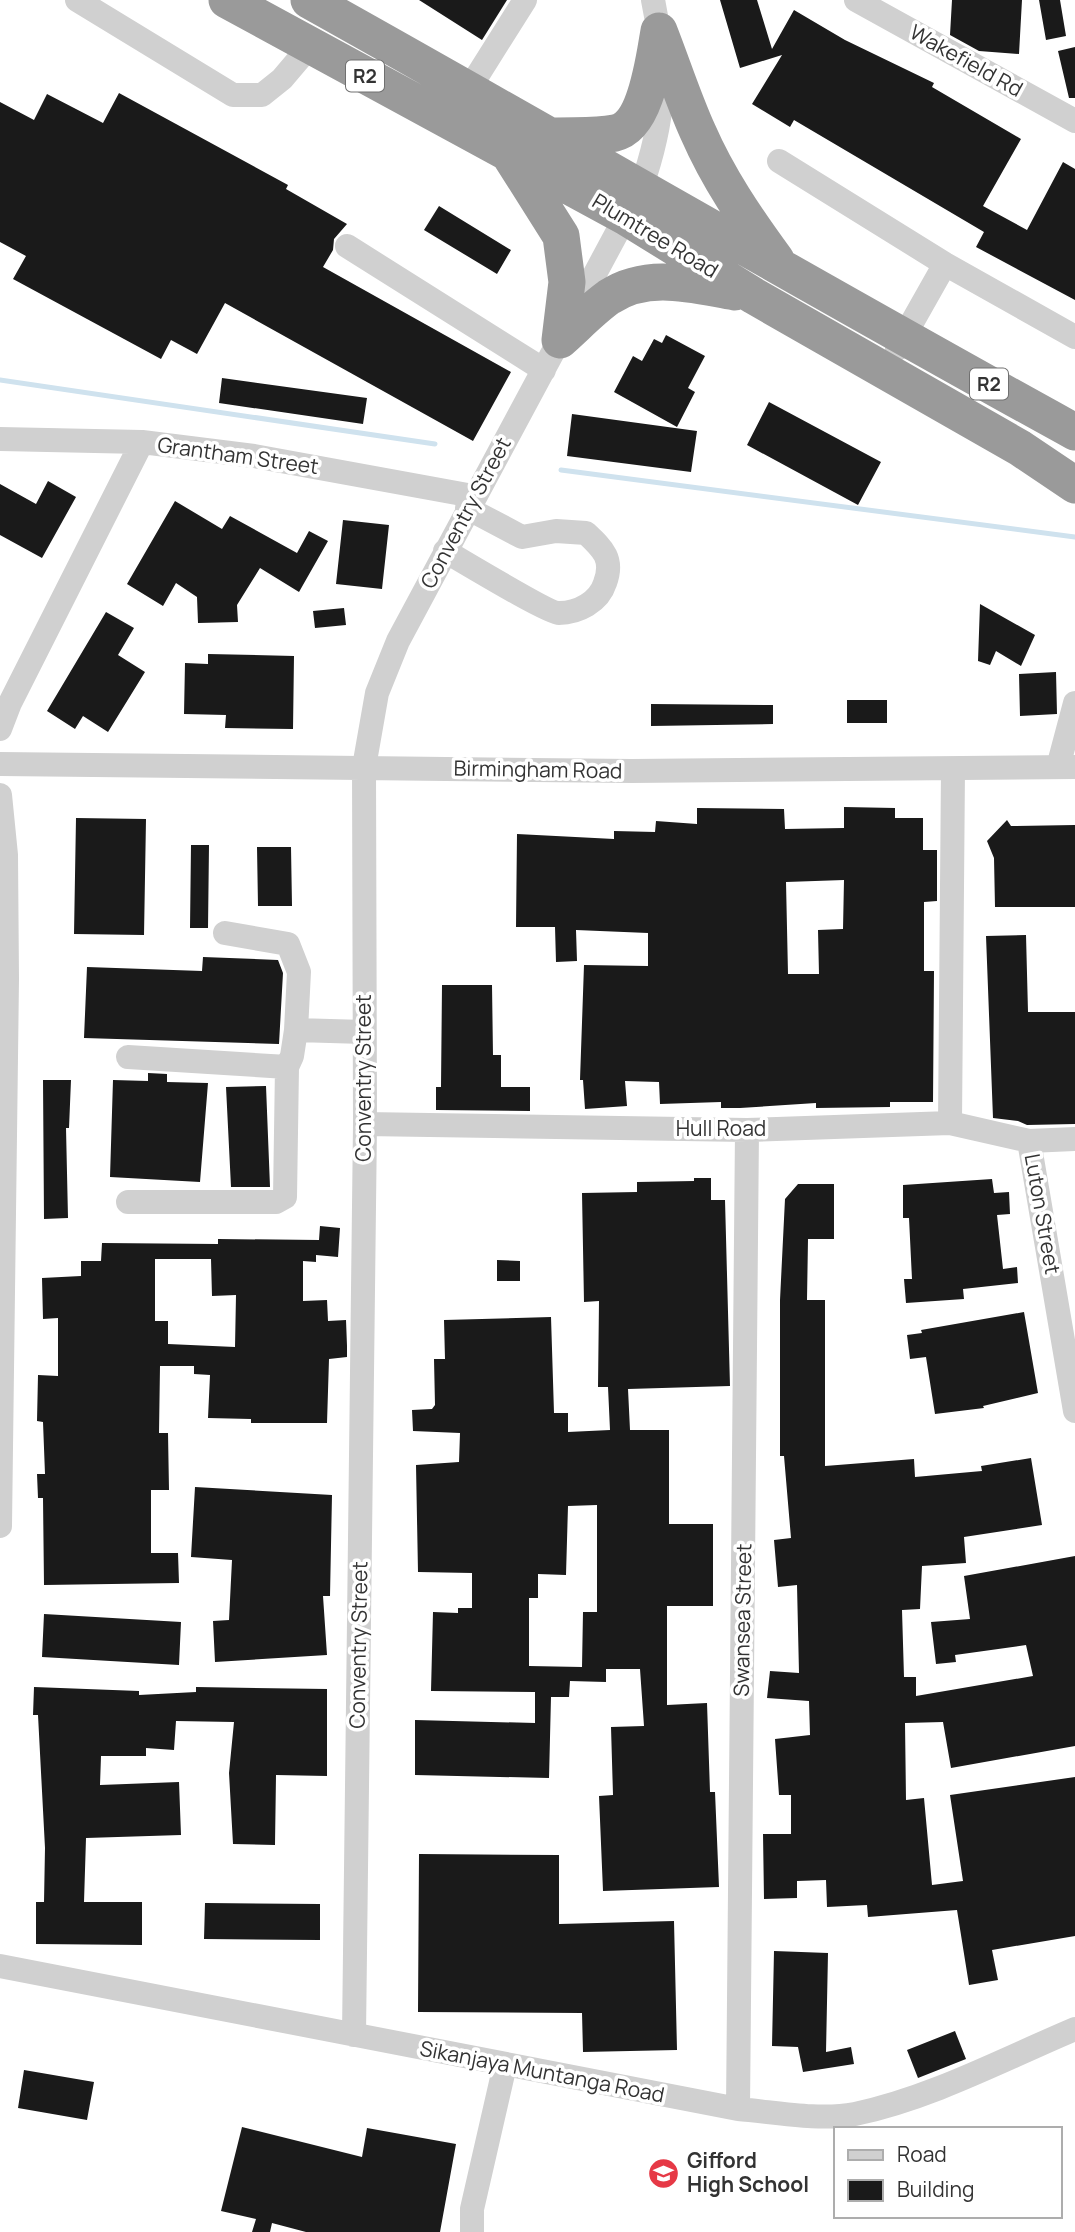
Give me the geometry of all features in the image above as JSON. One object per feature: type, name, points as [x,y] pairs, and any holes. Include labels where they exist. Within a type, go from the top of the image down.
[{"type":"highway","name":"Plumtree Road","points":[[227,0],[505,149],[633,202],[784,271],[1075,432]]},
{"type":"highway","name":"Plumtree Road","points":[[309,0],[554,136],[633,202],[754,296],[1020,448],[1075,485]]},
{"type":"highway","points":[[554,136],[617,133],[633,122],[643,100],[656,16]]},
{"type":"highway","points":[[656,16],[698,132],[720,176],[741,212],[784,271]]},
{"type":"highway","points":[[505,149],[561,236],[567,282],[552,355]]},
{"type":"highway","points":[[552,355],[611,296],[650,281],[672,281],[754,296]]},
{"type":"street","points":[[77,0],[233,95],[262,95],[282,79],[310,46]]},
{"type":"street","points":[[469,89],[525,0]]},
{"type":"street","name":"Wakefield Rd","points":[[856,0],[1075,121]]},
{"type":"street","name":"Conventry Street","points":[[354,2035],[365,1124],[364,767],[377,693],[398,641],[470,502],[633,202],[656,145],[662,112],[656,16]]},
{"type":"street","points":[[779,161],[945,264],[1075,337]]},
{"type":"street","points":[[347,246],[552,355]]},
{"type":"street","points":[[887,371],[903,337],[945,264]]},
{"type":"street","name":"Grantham Street","points":[[0,439],[142,443],[254,456],[470,502],[522,537],[556,531],[586,533],[607,553],[610,570],[602,593],[583,608],[556,613],[444,551]]},
{"type":"street","points":[[0,729],[10,703],[142,443]]},
{"type":"street","points":[[1020,448],[1053,456],[1075,467]]},
{"type":"street","points":[[1067,767],[1075,703]]},
{"type":"street","name":"Birmingham Road","points":[[0,764],[632,771],[1067,767]]},
{"type":"street","points":[[950,1123],[953,769]]},
{"type":"street","points":[[0,794],[6,855],[7,979],[0,1526]]},
{"type":"street","points":[[128,1202],[276,1202],[285,1197],[287,1067],[292,1056],[296,1030],[299,972],[288,944],[225,933]]},
{"type":"street","points":[[296,1030],[364,1032]]},
{"type":"street","points":[[128,1057],[287,1067]]},
{"type":"street","name":"Hull Road","points":[[365,1124],[747,1130],[950,1123],[1029,1141],[1075,1139]]},
{"type":"street","name":"Swansea Street","points":[[738,2109],[747,1130]]},
{"type":"street","name":"Luton Street","points":[[1029,1141],[1075,1411]]},
{"type":"street","name":"Sikanjaya Muntanga Road","points":[[0,1966],[738,2109],[813,2116],[854,2114],[944,2084],[1075,2029]]},
{"type":"street","points":[[472,2232],[472,2209],[505,2065]]},
{"type":"building","points":[[419,0],[507,0],[482,40]]},
{"type":"building","points":[[720,0],[757,0],[772,49],[794,10],[845,40],[934,83],[932,87],[1021,139],[983,206],[1027,230],[1063,162],[1075,169],[1075,300],[976,247],[984,232],[794,120],[790,127],[752,104],[782,55],[740,68]]},
{"type":"building","points":[[952,0],[1022,0],[1019,54],[979,51],[950,35]]},
{"type":"building","points":[[1039,0],[1060,0],[1066,36],[1046,40]]},
{"type":"building","points":[[1075,47],[1075,98],[1069,98],[1058,51]]},
{"type":"building","points":[[119,93],[288,185],[286,189],[347,224],[334,239],[333,250],[323,267],[511,372],[473,441],[225,303],[197,354],[171,340],[161,359],[13,279],[26,256],[0,242],[0,102],[34,120],[47,94],[103,123]]},
{"type":"building","points":[[439,206],[511,250],[497,274],[424,230]]},
{"type":"building","points":[[666,335],[705,356],[688,388],[695,392],[677,427],[614,392],[633,356],[642,361],[654,339],[662,343]]},
{"type":"building","points":[[222,378],[367,398],[363,424],[219,403]]},
{"type":"building","points":[[769,402],[881,462],[858,505],[747,445]]},
{"type":"building","points":[[572,414],[697,431],[691,472],[567,456]]},
{"type":"building","points":[[48,481],[76,497],[42,558],[0,535],[0,484],[36,504]]},
{"type":"building","points":[[175,501],[222,529],[230,516],[297,553],[309,531],[328,541],[299,592],[260,568],[237,605],[238,622],[198,623],[197,597],[176,583],[163,606],[127,584]]},
{"type":"building","points":[[343,520],[389,525],[382,589],[336,584]]},
{"type":"building","points":[[980,604],[1035,635],[1021,666],[996,651],[990,665],[978,661]]},
{"type":"building","points":[[344,608],[346,625],[315,628],[313,611]]},
{"type":"building","points":[[106,612],[134,628],[118,655],[145,672],[108,732],[83,716],[75,729],[47,711]]},
{"type":"building","points":[[208,654],[294,656],[293,729],[225,728],[226,715],[184,714],[185,663],[208,664]]},
{"type":"building","points":[[1056,672],[1057,714],[1020,716],[1019,674]]},
{"type":"building","points":[[847,700],[887,700],[887,723],[847,723]]},
{"type":"building","points":[[651,704],[773,705],[773,724],[651,726]]},
{"type":"building","points":[[844,807],[895,808],[895,818],[923,818],[923,850],[937,850],[937,901],[924,902],[924,971],[934,971],[933,1102],[890,1102],[890,1107],[816,1108],[816,1103],[740,1108],[721,1108],[721,1102],[660,1104],[659,1082],[625,1081],[627,1106],[585,1109],[583,1080],[580,1080],[584,965],[648,966],[648,933],[576,930],[577,961],[556,962],[555,927],[516,927],[517,834],[614,839],[614,831],[655,832],[656,821],[697,824],[697,808],[784,809],[785,829],[844,828]],"holes":[[[844,880],[843,929],[818,930],[819,974],[788,974],[786,882]]]},
{"type":"building","points":[[76,818],[146,819],[144,935],[74,934]]},
{"type":"building","points":[[1007,820],[1011,826],[1075,825],[1075,907],[995,907],[994,858],[987,841]]},
{"type":"building","points":[[191,845],[209,845],[208,928],[190,928]]},
{"type":"building","points":[[257,847],[291,847],[292,906],[258,906]]},
{"type":"building","points":[[1026,935],[1028,1012],[1075,1012],[1075,1124],[1027,1125],[1018,1121],[993,1118],[986,936]]},
{"type":"building","points":[[203,957],[278,960],[283,973],[279,1044],[84,1038],[87,967],[202,971]]},
{"type":"building","points":[[442,985],[492,985],[493,1055],[501,1055],[501,1087],[530,1087],[530,1111],[436,1110],[436,1087],[441,1087]]},
{"type":"building","points":[[148,1073],[167,1074],[167,1082],[208,1083],[200,1182],[110,1177],[113,1080],[148,1081]]},
{"type":"building","points":[[43,1080],[71,1080],[69,1128],[66,1128],[68,1218],[44,1219]]},
{"type":"building","points":[[266,1086],[270,1187],[231,1187],[226,1087]]},
{"type":"building","points":[[694,1178],[711,1178],[711,1200],[725,1200],[730,1386],[628,1389],[630,1430],[669,1430],[669,1524],[713,1524],[713,1606],[667,1606],[667,1705],[707,1703],[710,1792],[715,1792],[719,1887],[603,1891],[599,1796],[613,1795],[611,1727],[644,1726],[640,1669],[606,1669],[606,1682],[570,1681],[569,1697],[551,1697],[549,1778],[415,1775],[415,1720],[535,1723],[535,1692],[431,1691],[433,1612],[458,1613],[458,1608],[472,1608],[472,1573],[418,1572],[416,1465],[459,1462],[460,1433],[413,1431],[412,1410],[432,1409],[435,1405],[434,1359],[445,1359],[444,1320],[551,1317],[554,1413],[568,1413],[568,1432],[610,1430],[608,1387],[598,1387],[599,1301],[584,1302],[582,1193],[637,1192],[637,1182],[694,1181]],"holes":[[[597,1505],[597,1612],[583,1612],[582,1667],[529,1666],[529,1598],[538,1598],[538,1574],[566,1575],[568,1506]]]},
{"type":"building","points":[[992,1179],[994,1193],[1009,1192],[1010,1214],[997,1215],[1003,1269],[1017,1267],[1018,1283],[963,1289],[964,1299],[906,1303],[904,1279],[912,1279],[909,1218],[903,1218],[903,1185]]},
{"type":"building","points":[[798,1184],[834,1184],[834,1239],[808,1239],[807,1300],[825,1300],[825,1466],[914,1459],[915,1477],[982,1471],[981,1466],[1031,1458],[1042,1525],[964,1537],[966,1563],[922,1566],[920,1609],[902,1610],[904,1677],[916,1677],[916,1696],[1033,1676],[1026,1645],[955,1655],[956,1662],[936,1664],[931,1622],[970,1619],[964,1576],[1075,1556],[1075,1746],[951,1768],[943,1722],[905,1723],[906,1800],[924,1798],[932,1885],[963,1881],[950,1795],[1075,1777],[1075,1936],[992,1950],[998,1980],[969,1985],[957,1910],[868,1917],[867,1905],[827,1907],[826,1880],[797,1881],[797,1898],[764,1899],[763,1834],[791,1834],[791,1795],[779,1795],[775,1739],[810,1735],[809,1701],[767,1698],[770,1671],[799,1673],[797,1585],[778,1587],[774,1540],[791,1538],[784,1456],[780,1456],[780,1300],[785,1199]]},
{"type":"building","points":[[320,1226],[340,1228],[338,1257],[316,1255],[316,1262],[303,1261],[303,1301],[327,1300],[328,1321],[346,1320],[347,1357],[329,1359],[327,1423],[251,1423],[251,1419],[208,1418],[210,1375],[194,1374],[194,1366],[160,1366],[159,1433],[168,1433],[169,1490],[151,1490],[151,1553],[178,1553],[179,1583],[44,1585],[43,1498],[38,1498],[37,1474],[45,1474],[43,1422],[37,1421],[38,1375],[58,1376],[58,1318],[43,1319],[42,1278],[81,1276],[81,1261],[101,1261],[102,1243],[218,1244],[218,1239],[319,1240]],"holes":[[[155,1259],[211,1259],[212,1296],[236,1295],[235,1347],[168,1344],[168,1321],[155,1321]]]},
{"type":"building","points":[[497,1260],[520,1261],[520,1281],[497,1281]]},
{"type":"building","points":[[1024,1312],[1038,1393],[983,1406],[984,1408],[935,1414],[926,1357],[910,1359],[907,1335],[922,1333],[921,1330]]},
{"type":"building","points":[[195,1487],[332,1495],[330,1596],[323,1596],[327,1655],[215,1662],[213,1621],[229,1620],[232,1560],[191,1557]]},
{"type":"building","points":[[44,1614],[181,1622],[179,1665],[42,1657]]},
{"type":"building","points":[[34,1687],[139,1691],[139,1695],[196,1692],[196,1687],[327,1689],[327,1776],[276,1775],[275,1845],[233,1844],[229,1773],[234,1722],[176,1721],[174,1750],[146,1748],[146,1756],[101,1756],[100,1785],[179,1782],[181,1835],[86,1838],[84,1902],[142,1902],[142,1945],[36,1944],[36,1902],[44,1902],[45,1848],[38,1715],[33,1715]]},
{"type":"building","points":[[419,1854],[559,1855],[559,1924],[674,1921],[677,2050],[583,2052],[582,2013],[418,2012]]},
{"type":"building","points":[[205,1903],[320,1904],[320,1940],[204,1939]]},
{"type":"building","points":[[774,1951],[828,1953],[826,2052],[851,2047],[854,2064],[803,2072],[798,2047],[772,2046]]},
{"type":"building","points":[[955,2031],[966,2059],[918,2078],[907,2050]]},
{"type":"building","points":[[24,2070],[94,2082],[87,2120],[18,2108]]},
{"type":"building","points":[[242,2127],[362,2157],[367,2128],[456,2144],[440,2232],[306,2232],[272,2223],[270,2232],[252,2232],[256,2219],[221,2211]]},
{"type":"waterway","points":[[0,380],[435,444]]},
{"type":"waterway","points":[[561,470],[1075,537]]},
{"type":"place","name":"Gifford High School","points":[[664,2173]]}]
